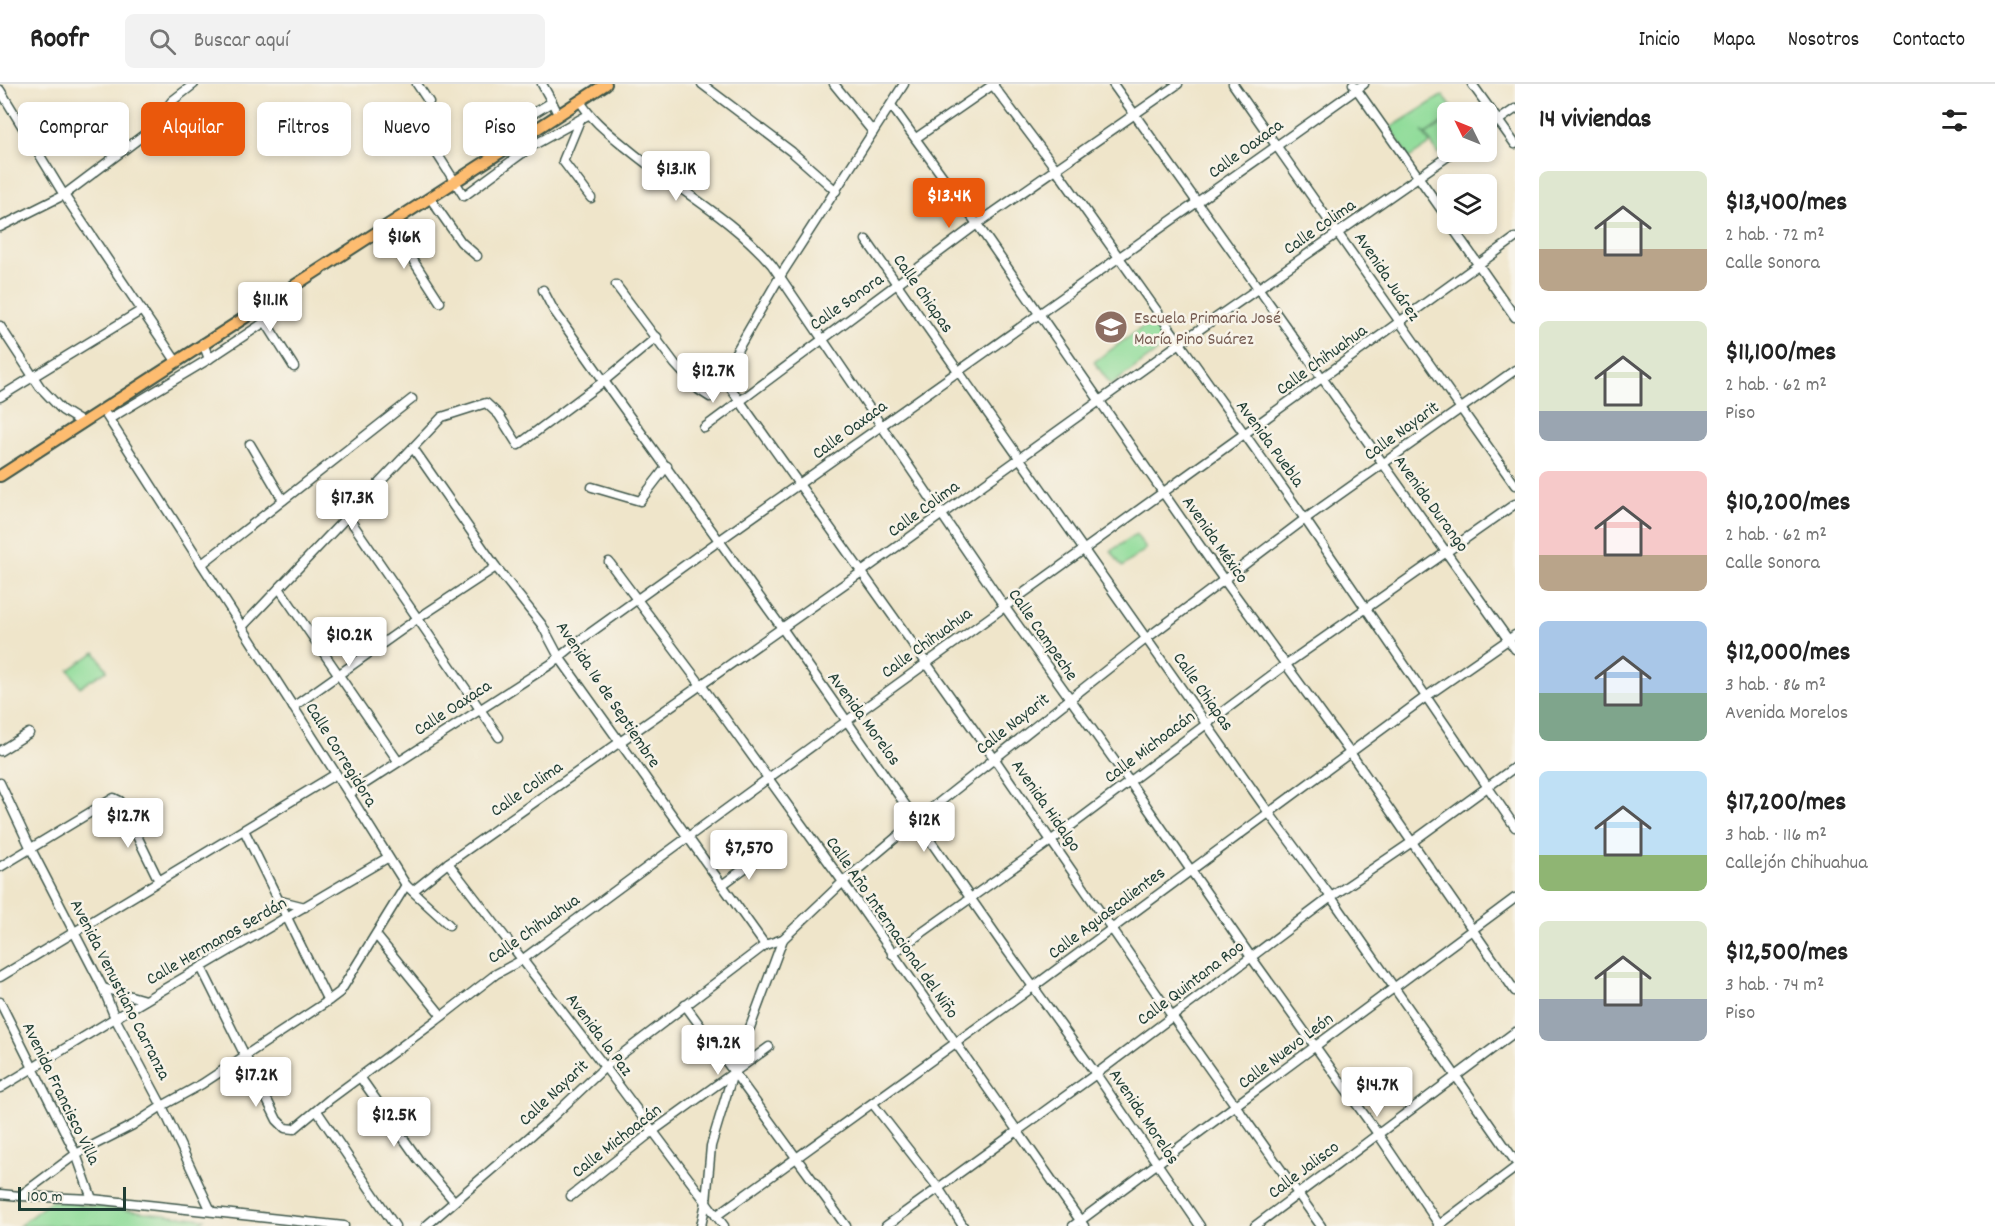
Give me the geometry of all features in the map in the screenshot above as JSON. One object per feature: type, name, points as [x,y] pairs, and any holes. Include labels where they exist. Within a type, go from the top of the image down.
[{"type":"main road","points":[[537,128],[606,84]]},
{"type":"main road","points":[[0,476],[83,423],[106,414],[203,343],[494,156]]},
{"type":"street","points":[[0,227],[64,195],[149,131],[172,101],[194,84]]},
{"type":"street","points":[[417,84],[429,102],[419,121],[420,127],[464,196],[532,146],[584,117]]},
{"type":"street","points":[[542,84],[558,114]]},
{"type":"street","points":[[702,84],[785,146],[836,191]]},
{"type":"street","points":[[834,84],[873,132]]},
{"type":"street","points":[[616,285],[675,364],[699,390],[710,397],[779,278],[904,84]]},
{"type":"street","points":[[916,138],[993,84]]},
{"type":"street","name":"Avenida Puebla","points":[[993,84],[1305,519],[1515,827]]},
{"type":"street","name":"Avenida Durango","points":[[1113,84],[1447,552],[1512,638],[1515,649]]},
{"type":"street","name":"Calle Sonora","points":[[704,428],[977,224],[1178,84]]},
{"type":"street","name":"Avenida Juárez","points":[[1233,84],[1515,485]]},
{"type":"street","points":[[1472,84],[1515,144]]},
{"type":"street","points":[[1358,86],[1437,203]]},
{"type":"street","name":"Calle Oaxaca","points":[[349,794],[559,657],[958,370],[1199,202],[1358,86]]},
{"type":"street","points":[[0,90],[64,195],[176,361]]},
{"type":"street","name":"Calle Campeche","points":[[580,101],[584,117],[734,226],[772,265],[1004,606],[1189,871],[1378,1134],[1439,1226]]},
{"type":"street","points":[[537,111],[552,102]]},
{"type":"street","name":"Avenida México","points":[[891,105],[1515,991]]},
{"type":"street","points":[[1498,121],[1515,109]]},
{"type":"street","points":[[584,117],[563,161],[591,198]]},
{"type":"street","name":"Calle Colima","points":[[409,888],[863,572],[1180,343],[1439,162]]},
{"type":"street","points":[[430,198],[461,243],[477,256]]},
{"type":"street","points":[[389,223],[440,302]]},
{"type":"street","points":[[1457,234],[1515,317]]},
{"type":"street","name":"Calle Chihuahua","points":[[244,1055],[277,1120],[285,1128],[294,1129],[330,1099],[496,974],[522,960],[925,662],[1164,493],[1515,238]]},
{"type":"street","name":"Calle Chiapas","points":[[866,240],[1515,1161]]},
{"type":"street","name":"Avenida Morelos","points":[[543,290],[553,309],[720,540],[969,897],[1096,1074],[1200,1226]]},
{"type":"street","points":[[106,414],[209,359],[289,306],[282,293]]},
{"type":"street","points":[[0,397],[142,310]]},
{"type":"street","points":[[241,319],[246,334]]},
{"type":"street","points":[[265,321],[294,367]]},
{"type":"street","points":[[0,326],[40,387],[62,411],[83,423]]},
{"type":"street","points":[[242,627],[442,417],[486,403],[499,416],[518,445],[604,381],[657,337]]},
{"type":"street","points":[[203,343],[209,359]]},
{"type":"street","name":"Calle Nayarit","points":[[701,1226],[706,1202],[711,1146],[733,1073],[783,939],[843,882],[917,820],[1147,638],[1305,519],[1515,370]]},
{"type":"street","name":"Avenida Hidalgo","points":[[722,375],[1052,840],[1172,1016],[1321,1226]]},
{"type":"street","points":[[202,564],[412,399]]},
{"type":"street","name":"Calle Corregidora","points":[[106,414],[349,794],[387,858],[409,888],[449,925]]},
{"type":"street","points":[[250,444],[283,500]]},
{"type":"street","name":"Avenida 16 de Septiembre","points":[[413,448],[495,567],[542,625],[559,657],[765,945]]},
{"type":"street","points":[[592,487],[640,501],[667,466]]},
{"type":"street","name":"Calle Michoacán","points":[[892,954],[1052,840],[1285,665],[1515,504]]},
{"type":"street","points":[[348,517],[499,737]]},
{"type":"street","name":"Calle Año Internacional del Niño","points":[[609,562],[843,882],[1079,1224]]},
{"type":"street","points":[[293,707],[495,567]]},
{"type":"street","points":[[279,588],[398,761]]},
{"type":"street","name":"Calle Aguascalientes","points":[[716,1216],[1033,987],[1427,696],[1512,638]]},
{"type":"street","points":[[0,751],[29,733]]},
{"type":"street","name":"Calle Quintana Roo","points":[[886,1226],[1096,1074],[1331,897],[1412,843],[1515,767]]},
{"type":"street","points":[[0,978],[336,774]]},
{"type":"street","name":"Avenida Venustiano Carranza","points":[[0,783],[31,849],[104,988],[115,1018],[162,1106],[211,1210]]},
{"type":"street","points":[[0,867],[114,798],[120,801],[159,881]]},
{"type":"street","points":[[244,830],[328,1001]]},
{"type":"street","points":[[722,885],[760,857]]},
{"type":"street","name":"Calle Hermanos Serdán","points":[[0,1088],[387,858]]},
{"type":"street","name":"Avenida la Paz","points":[[448,863],[724,1226]]},
{"type":"street","points":[[20,1196],[76,1154],[133,1125],[202,1084],[340,992],[409,888]]},
{"type":"street","name":"Calle Nuevo León","points":[[1079,1224],[1156,1164],[1236,1107],[1515,898]]},
{"type":"street","points":[[280,901],[305,907]]},
{"type":"street","points":[[376,935],[442,1016]]},
{"type":"street","points":[[765,945],[783,939]]},
{"type":"street","name":"Calle Nayarit","points":[[426,1226],[548,1121],[605,1067],[765,945]]},
{"type":"street","points":[[201,967],[244,1055]]},
{"type":"street","points":[[104,988],[145,1000]]},
{"type":"street","name":"Avenida Francisco Villa","points":[[0,1002],[76,1154],[92,1199]]},
{"type":"street","points":[[685,1005],[846,1226]]},
{"type":"street","name":"Calle Jalisco","points":[[1255,1226],[1515,1032]]},
{"type":"street","name":"Calle Michoacán","points":[[571,1196],[653,1131],[769,1047]]},
{"type":"street","points":[[360,1077],[418,1159],[454,1201]]},
{"type":"street","points":[[873,1104],[939,1189],[963,1226]]},
{"type":"street","points":[[317,1111],[395,1226]]},
{"type":"street","points":[[1439,1226],[1515,1168]]},
{"type":"street","points":[[0,1194],[92,1199],[157,1207],[211,1210],[344,1226]]},
{"type":"green space","points":[[1443,95],[1448,102],[1437,102],[1437,126],[1425,134],[1422,131],[1430,144],[1409,158],[1390,128]]},
{"type":"green space","points":[[1437,128],[1437,152],[1426,135]]},
{"type":"green space","points":[[1154,319],[1170,342],[1111,385],[1094,362]]},
{"type":"green space","points":[[1136,534],[1146,549],[1122,567],[1111,551]]},
{"type":"green space","points":[[95,652],[107,670],[80,687],[69,670]]},
{"type":"green space","points":[[51,1201],[205,1219],[197,1226],[19,1226]]},
{"type":"place","name":"Escuela Primaria José María Pino Suárez","points":[[1111,327]]}]
